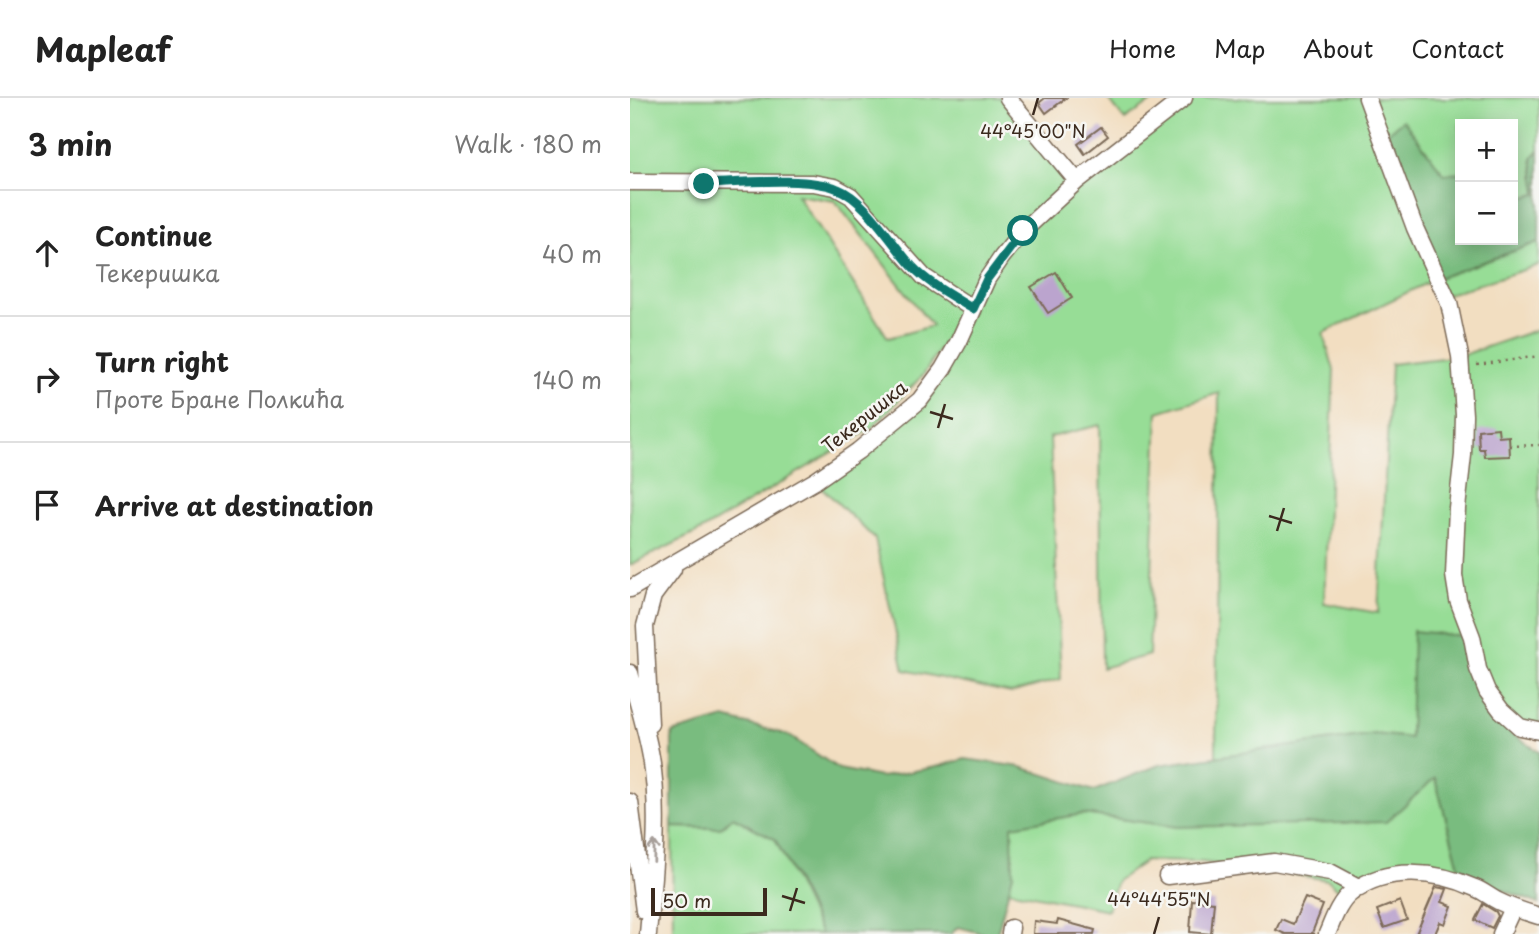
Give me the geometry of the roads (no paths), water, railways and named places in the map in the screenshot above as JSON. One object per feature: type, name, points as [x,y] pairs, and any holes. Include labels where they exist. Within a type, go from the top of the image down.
[{"type":"street","points":[[1008,98],[1077,181]]},
{"type":"street","name":"Текеришка","points":[[630,589],[815,481],[858,451],[920,400],[943,369],[987,279],[1023,231],[1077,181],[1184,98]]},
{"type":"street","points":[[1367,98],[1415,228],[1449,303],[1460,367],[1464,415],[1454,575],[1458,600],[1472,637],[1478,669],[1487,691],[1501,710],[1520,727],[1539,732]]},
{"type":"street","points":[[630,182],[813,183],[835,187],[858,203],[924,277],[973,309]]},
{"type":"street","points":[[648,934],[654,855],[645,626],[653,596],[684,558]]},
{"type":"street","points":[[630,673],[651,757]]},
{"type":"street","points":[[630,802],[648,934]]},
{"type":"street","points":[[1167,876],[1274,862],[1330,872],[1360,888]]},
{"type":"street","points":[[1327,934],[1345,899],[1360,888],[1390,876],[1407,873],[1447,878],[1477,888],[1513,908],[1539,916]]},
{"type":"street","points":[[1501,934],[1513,908]]}]
